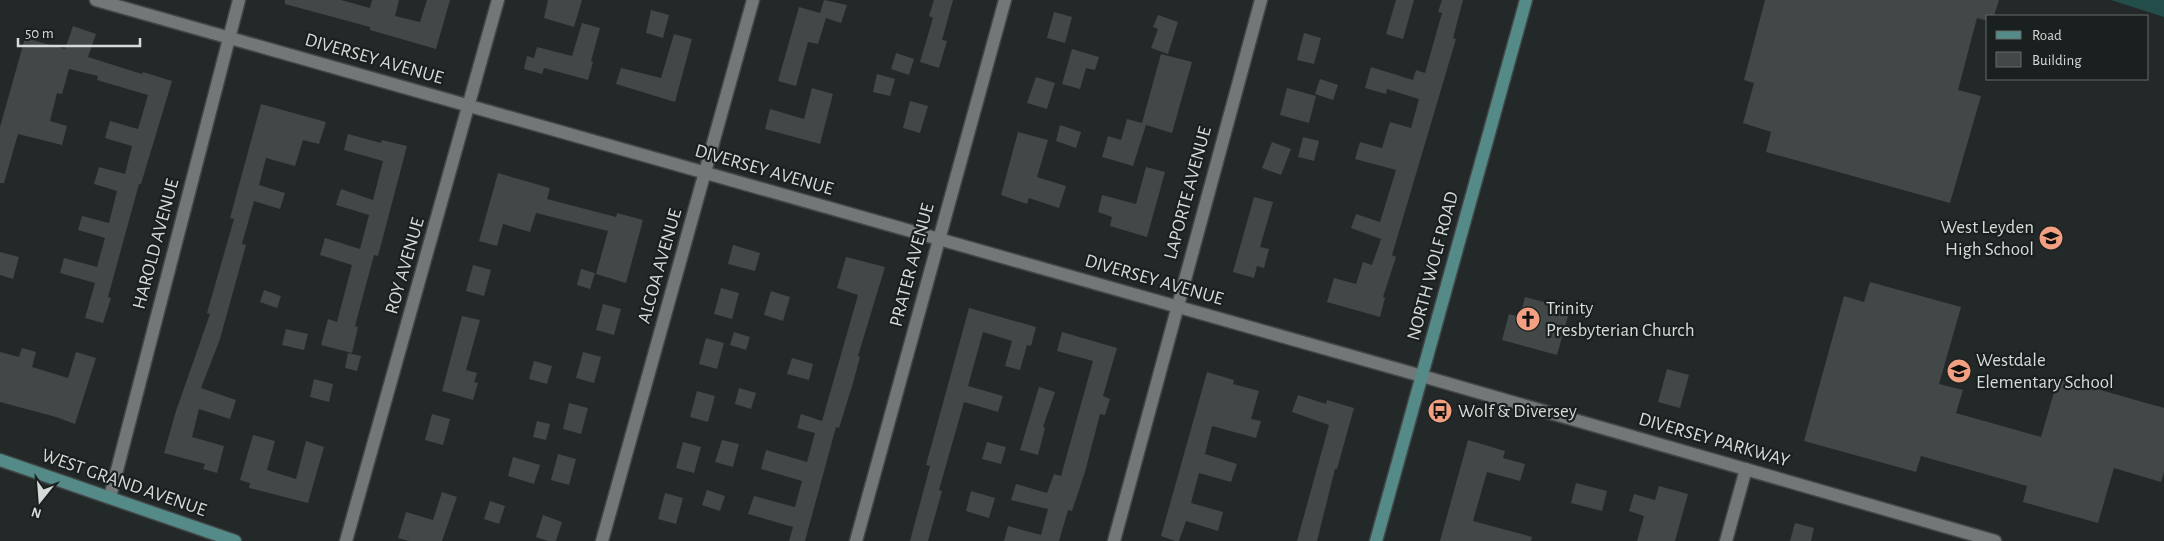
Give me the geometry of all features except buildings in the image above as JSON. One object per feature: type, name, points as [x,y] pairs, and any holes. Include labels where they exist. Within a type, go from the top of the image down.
[{"type":"main road","name":"NORTH WOLF ROAD","points":[[1376,541],[1526,0]]},
{"type":"main road","name":"WEST GRAND AVENUE","points":[[0,460],[235,541]]},
{"type":"street","name":"DIVERSEY AVENUE","points":[[96,0],[1422,376]]},
{"type":"street","name":"HAROLD AVENUE","points":[[110,498],[239,0]]},
{"type":"street","name":"ROY AVENUE","points":[[346,541],[470,106],[498,0]]},
{"type":"street","name":"ALCOA AVENUE","points":[[602,541],[753,0]]},
{"type":"street","name":"PRATER AVENUE","points":[[856,541],[1005,0]]},
{"type":"street","name":"LAPORTE AVENUE","points":[[1114,541],[1261,0]]},
{"type":"street","name":"DIVERSEY PARKWAY","points":[[1422,376],[1995,541]]},
{"type":"street","points":[[1726,541],[1746,469]]},
{"type":"shaded area","points":[[2111,0],[2164,0],[2164,17]]},
{"type":"place","name":"West Leyden High School","points":[[2051,238]]},
{"type":"place","name":"Trinity Presbyterian Church","points":[[1528,319]]},
{"type":"place","name":"Westdale Elementary School","points":[[1959,371]]},
{"type":"place","name":"Wolf & Diversey","points":[[1440,411]]}]
